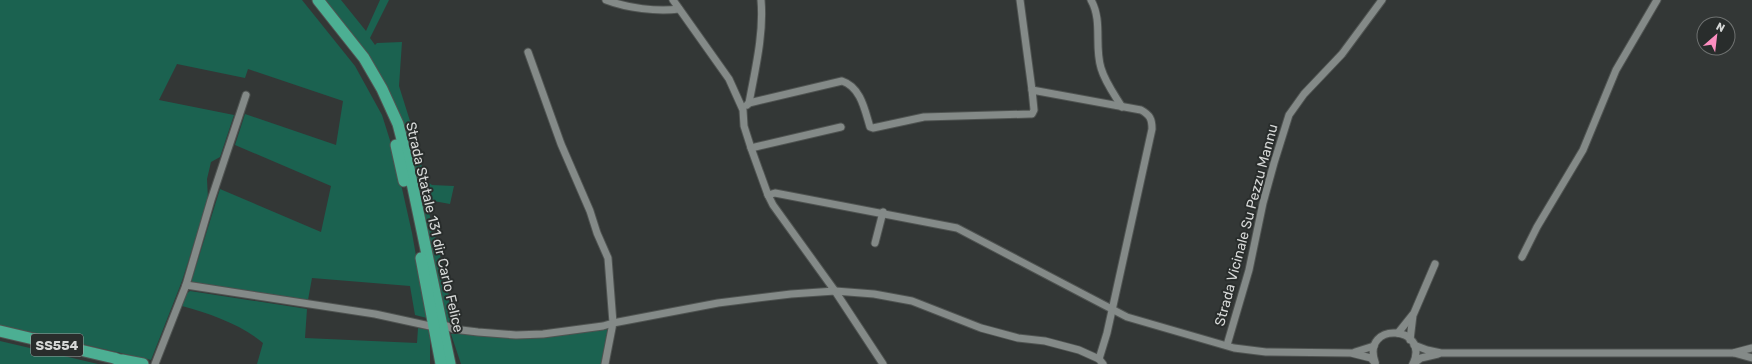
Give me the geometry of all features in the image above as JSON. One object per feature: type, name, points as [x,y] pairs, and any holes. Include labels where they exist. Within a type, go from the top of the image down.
[{"type":"highway","name":"Strada Statale 131 dir Carlo Felice","points":[[310,0],[360,63],[381,102],[393,130],[417,237],[441,364]]},
{"type":"highway","name":"Strada Statale 131 dir Carlo Felice","points":[[318,0],[364,58],[382,89],[398,124],[407,159],[450,364]]},
{"type":"highway","name":"SS554","points":[[0,331],[112,361]]},
{"type":"highway","name":"SS554","points":[[0,337],[130,364]]},
{"type":"highway","points":[[432,364],[436,338]]},
{"type":"highway","points":[[447,348],[456,359],[457,364]]},
{"type":"highway","points":[[112,361],[143,364]]},
{"type":"street","points":[[606,0],[638,7],[671,10],[679,9]]},
{"type":"street","points":[[673,0],[729,79],[743,110],[744,126],[768,195],[773,205],[835,291],[883,364]]},
{"type":"street","points":[[743,110],[749,103],[761,32],[761,0]]},
{"type":"street","points":[[749,103],[842,81],[851,86],[860,98],[870,127],[874,128],[924,117],[1032,114],[1034,110],[1032,90],[1020,0]]},
{"type":"street","points":[[1091,0],[1098,26],[1100,67],[1106,81],[1122,107]]},
{"type":"street","name":"Strada Vicinale Su Pezzu Mannu","points":[[1227,345],[1249,270],[1263,203],[1274,163],[1290,116],[1304,94],[1342,54],[1382,0]]},
{"type":"street","points":[[1522,257],[1537,227],[1583,150],[1616,70],[1657,0]]},
{"type":"street","points":[[528,52],[561,144],[590,211],[597,233],[608,258],[613,323],[605,364]]},
{"type":"street","points":[[447,326],[453,329],[476,332],[516,335],[543,334],[603,326],[718,303],[791,294],[835,291],[874,294],[912,301],[981,328],[1018,338],[1045,341],[1065,346],[1079,350],[1101,361],[1152,129],[1152,120],[1149,115],[1141,110],[1032,90]]},
{"type":"street","points":[[155,364],[186,286],[214,192],[246,95]]},
{"type":"street","points":[[751,148],[841,127]]},
{"type":"street","points":[[768,195],[775,193],[882,212],[956,228],[1127,317],[1227,345],[1250,351],[1351,353],[1371,358],[1375,364]]},
{"type":"street","points":[[875,243],[882,212]]},
{"type":"street","points":[[1398,333],[1414,313],[1435,264]]},
{"type":"street","points":[[186,286],[376,314],[430,326]]},
{"type":"street","points":[[1413,364],[1416,355],[1412,342],[1414,313]]},
{"type":"street","points":[[1375,364],[1373,355],[1374,346],[1384,335],[1392,332],[1398,333],[1427,350],[1440,353],[1733,353],[1752,348]]},
{"type":"street","points":[[1351,353],[1374,346]]},
{"type":"street","points":[[1413,364],[1421,358],[1440,353]]},
{"type":"street","points":[[1733,353],[1752,358]]},
{"type":"green space","points":[[0,0],[302,0],[355,66],[382,115],[394,153],[412,233],[427,318],[415,315],[410,286],[312,278],[308,300],[191,282],[220,189],[321,232],[331,186],[235,145],[245,114],[336,145],[343,101],[248,69],[245,78],[177,64],[159,100],[234,115],[220,157],[211,162],[207,179],[208,200],[182,281],[151,360],[0,325]]},
{"type":"green space","points":[[322,0],[341,0],[366,31],[380,0],[389,0],[370,38],[375,45],[377,43],[402,42],[399,86],[415,137],[425,180],[432,185],[454,186],[450,204],[428,200],[428,209],[444,271],[455,326],[446,324],[400,119]]},
{"type":"green space","points":[[190,291],[307,309],[305,338],[417,343],[418,328],[430,330],[430,364],[257,364],[263,343],[245,330],[225,320],[182,306],[186,294]]},
{"type":"green space","points":[[602,328],[609,330],[603,364],[461,364],[451,334]]},
{"type":"green space","points":[[0,341],[98,364],[0,364]]}]
